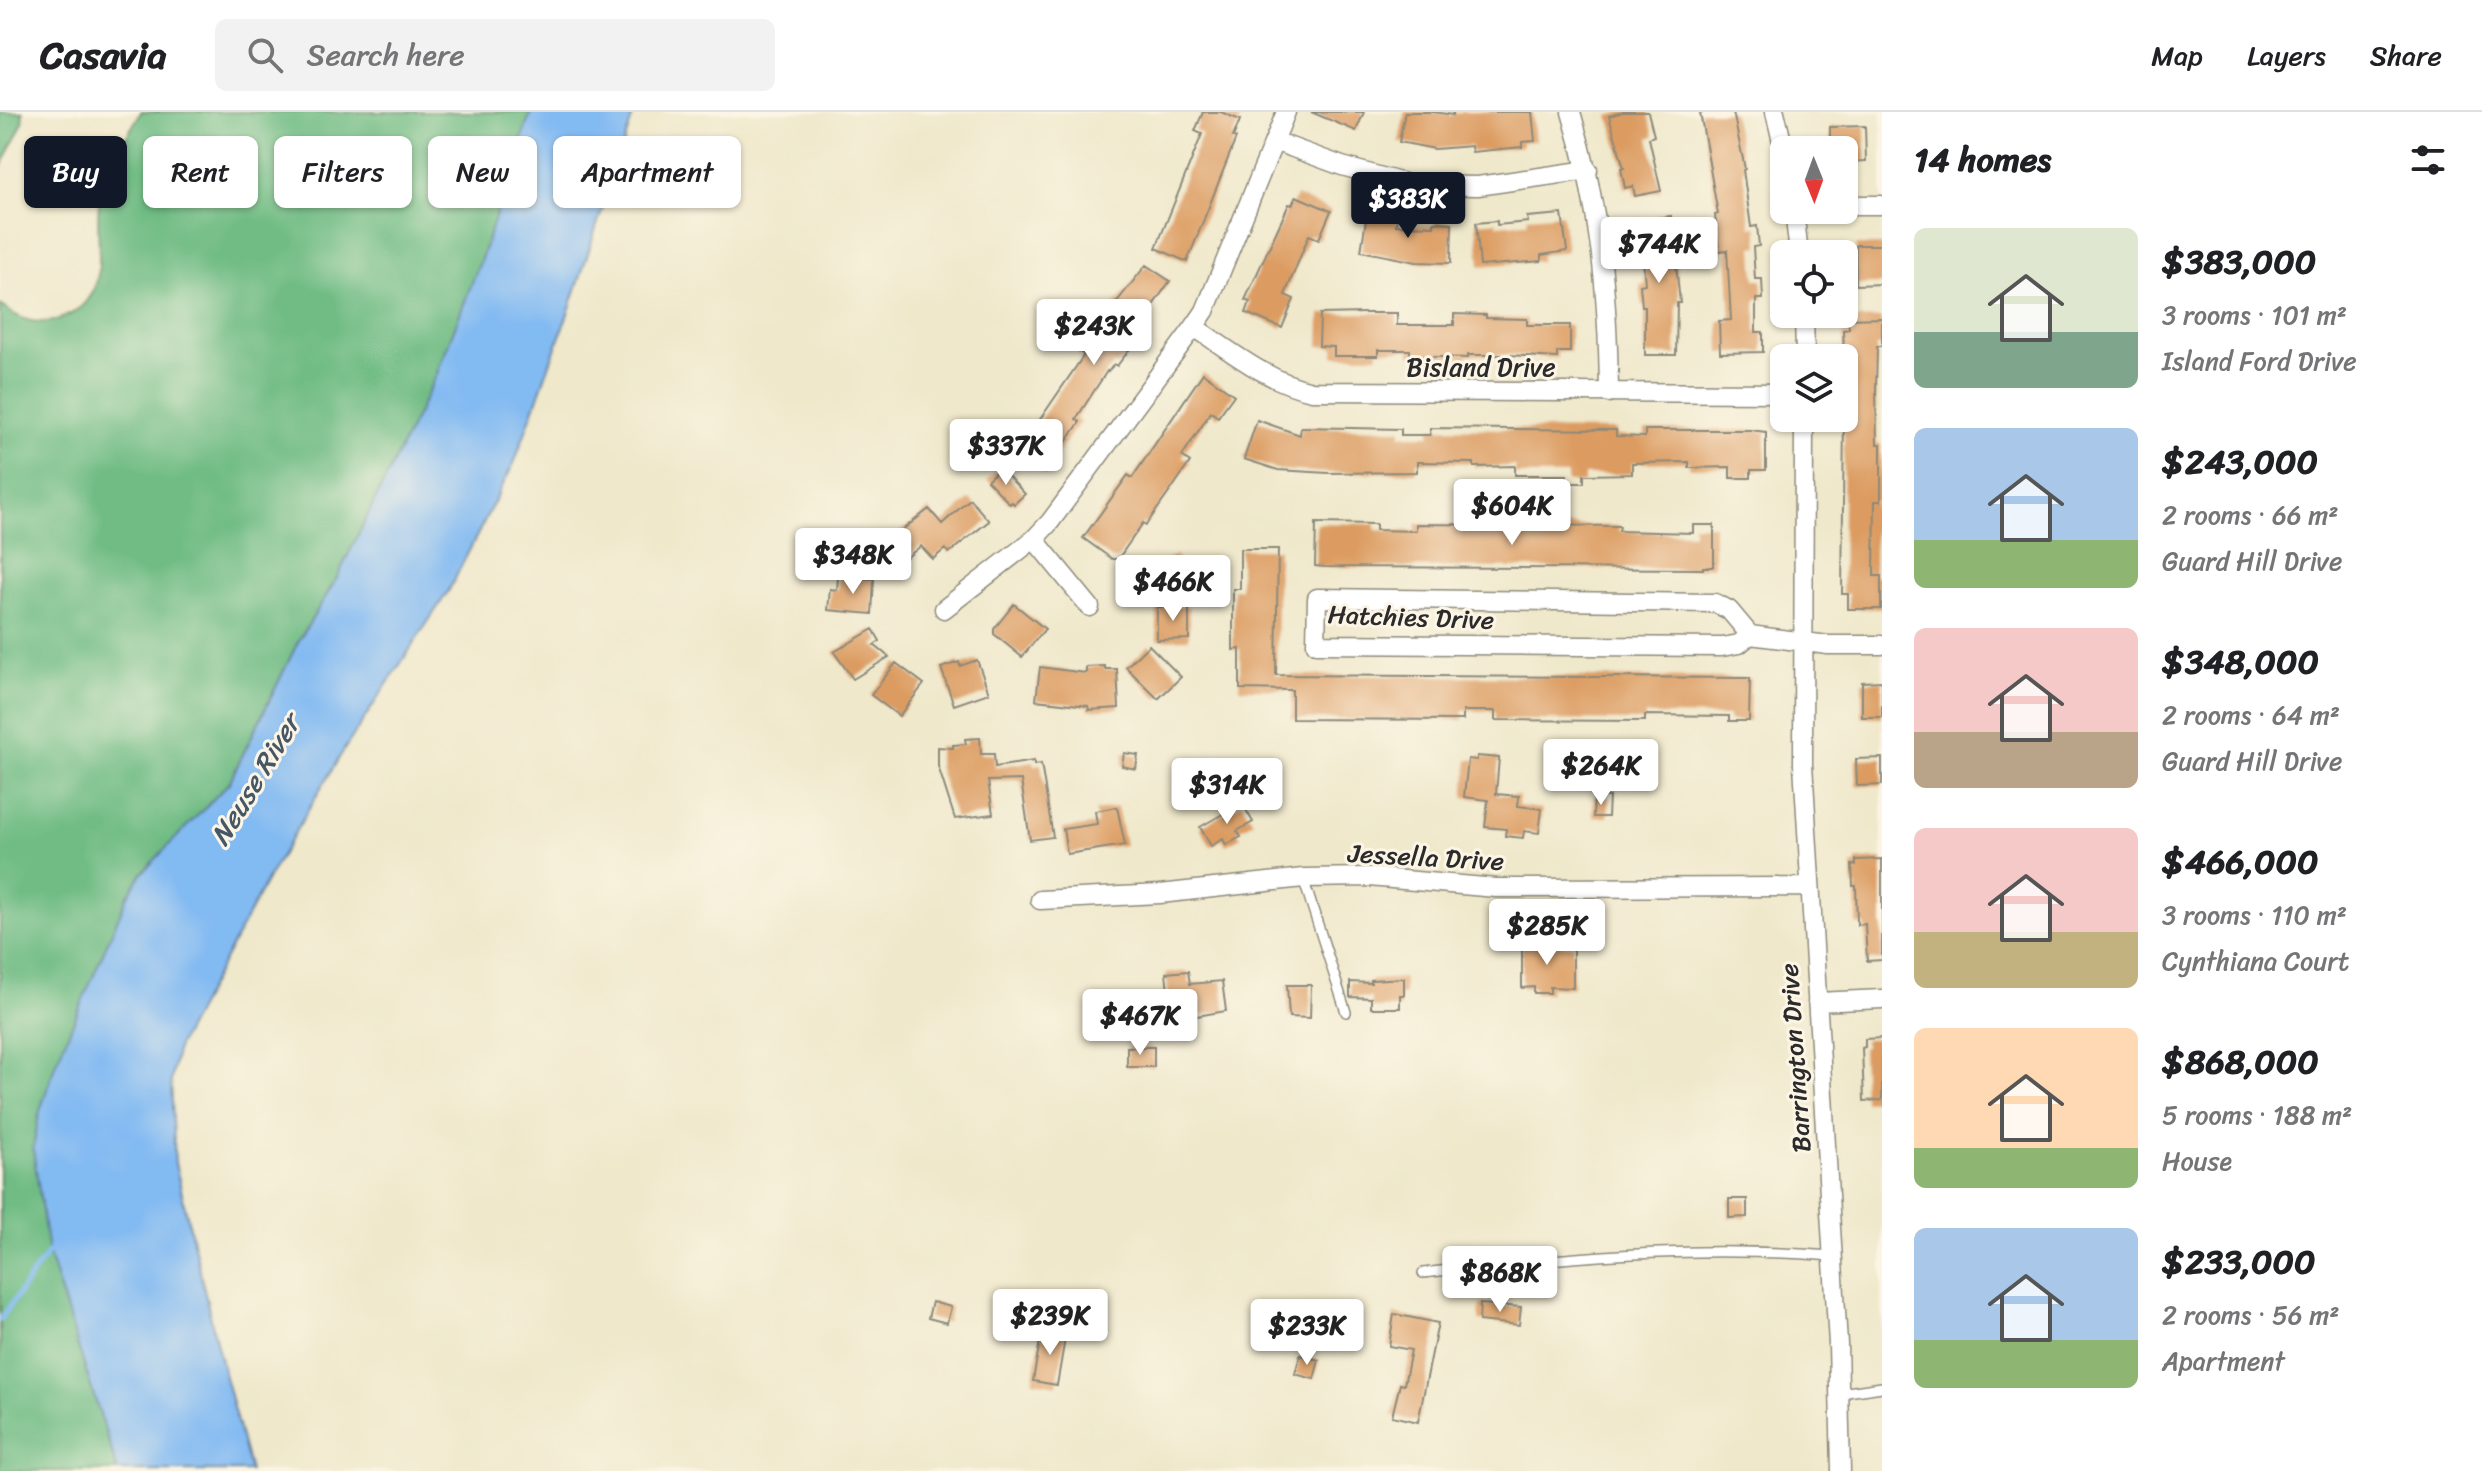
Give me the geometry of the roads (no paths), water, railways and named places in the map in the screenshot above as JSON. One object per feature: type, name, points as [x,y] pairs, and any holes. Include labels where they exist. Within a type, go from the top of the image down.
[{"type":"street","points":[[944,609],[1034,539],[1050,522],[1194,327],[1205,311],[1286,112]]},
{"type":"street","points":[[1571,112],[1588,170],[1602,248],[1609,393]]},
{"type":"street","points":[[1775,112],[1781,136]]},
{"type":"street","points":[[1274,141],[1342,166],[1411,185],[1478,186],[1588,170]]},
{"type":"street","points":[[1858,205],[1882,205]]},
{"type":"street","name":"Bisland Drive","points":[[1194,327],[1274,378],[1291,387],[1312,391],[1770,393]]},
{"type":"street","name":"Barrington Drive","points":[[1804,432],[1803,764],[1833,1256],[1841,1471]]},
{"type":"street","points":[[1034,539],[1090,607]]},
{"type":"street","name":"Hatchies Drive","points":[[1750,635],[1739,644],[1722,647],[1316,644],[1317,598],[1715,603],[1729,610],[1750,635],[1828,645],[1882,645]]},
{"type":"street","name":"Jessella Drive","points":[[1040,900],[1160,894],[1303,878],[1369,877],[1496,888],[1810,887]]},
{"type":"street","points":[[1817,1002],[1882,999]]},
{"type":"lane","points":[[1303,878],[1346,1012]]},
{"type":"lane","points":[[1423,1273],[1579,1256],[1704,1250],[1760,1250],[1833,1256]]},
{"type":"lane","points":[[1840,1393],[1882,1387]]},
{"type":"water","name":"Neuse River","points":[[531,112],[634,112],[626,136],[553,136],[553,208],[603,208],[515,461],[449,590],[345,748],[269,876],[178,1046],[171,1080],[175,1163],[219,1354],[250,1471],[118,1471],[48,1252],[33,1149],[39,1114],[55,1065],[127,897],[142,873],[229,783],[298,642],[337,578],[436,376],[498,208],[537,208],[537,136],[523,136]]},
{"type":"waterway","points":[[0,1320],[48,1252],[52,1253]]}]
